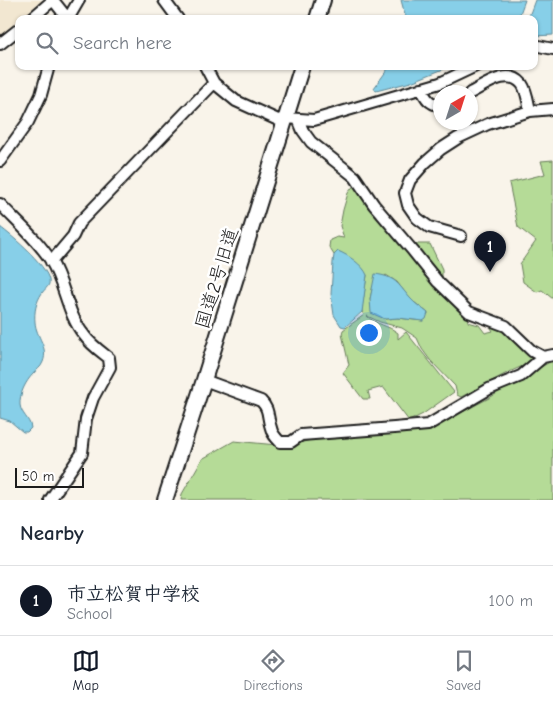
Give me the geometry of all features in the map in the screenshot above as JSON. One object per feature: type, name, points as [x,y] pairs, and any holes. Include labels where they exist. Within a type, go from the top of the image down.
[{"type":"street","points":[[36,15],[53,0],[65,15]]},
{"type":"street","points":[[70,15],[79,0]]},
{"type":"street","points":[[164,0],[175,15]]},
{"type":"street","points":[[318,15],[322,0]]},
{"type":"street","points":[[0,44],[15,32]]},
{"type":"street","points":[[538,46],[553,49]]},
{"type":"street","points":[[0,162],[28,122],[41,95],[48,70]]},
{"type":"street","points":[[208,70],[214,83],[236,101],[278,120],[314,120],[440,83],[468,70]]},
{"type":"street","name":"国道2号旧道","points":[[165,500],[292,119],[301,70]]},
{"type":"street","points":[[478,89],[497,79],[513,78],[521,83],[530,111]]},
{"type":"street","points":[[51,262],[73,236],[79,223],[214,83]]},
{"type":"street","points":[[421,88],[425,96],[433,103]]},
{"type":"street","points":[[461,236],[430,227],[417,218],[408,205],[405,193],[410,180],[441,149],[458,138],[488,124],[530,111],[553,109]]},
{"type":"street","points":[[292,119],[311,142],[354,177],[374,206],[438,282],[469,312],[506,326],[532,351],[548,356]]},
{"type":"street","points":[[0,204],[38,244],[51,262],[76,322],[84,336],[109,358],[110,366],[93,398],[86,419],[82,453],[50,500]]},
{"type":"street","points":[[204,380],[261,401],[267,406],[271,430],[274,436],[280,442],[291,442],[301,435],[428,424],[489,389],[520,376],[548,356]]},
{"type":"shaded area","points":[[0,0],[43,0],[26,15],[15,15],[15,23],[0,36]]},
{"type":"green space","points":[[553,160],[553,299],[542,290],[537,292],[523,282],[520,264],[536,241],[518,227],[509,183],[545,174],[541,161]]},
{"type":"green space","points":[[355,184],[469,317],[468,322],[479,325],[485,333],[493,331],[491,328],[492,324],[508,331],[523,351],[531,354],[536,360],[461,397],[457,395],[455,386],[430,360],[417,338],[402,328],[367,316],[398,333],[398,339],[406,332],[454,392],[423,414],[409,421],[383,387],[368,391],[370,399],[363,399],[343,373],[349,365],[342,334],[343,330],[364,315],[362,308],[367,275],[338,251],[334,255],[329,247],[330,240],[337,237],[344,238],[340,226],[348,193]],"holes":[[[386,275],[397,282],[410,299],[428,313],[423,321],[398,318],[385,319],[370,299],[373,286]]]},
{"type":"green space","points":[[413,244],[430,244],[442,269],[442,278],[439,279]]},
{"type":"green space","points":[[553,360],[553,500],[181,500],[182,494],[202,459],[234,441],[288,446],[311,440],[430,429],[489,398]]},
{"type":"water","points":[[401,0],[525,0],[519,15],[405,15]]},
{"type":"water","points":[[535,0],[553,0],[553,35],[538,36],[538,15],[529,15]]},
{"type":"water","points":[[387,70],[441,70],[411,82],[376,91],[374,88]]},
{"type":"water","points":[[0,227],[30,253],[45,270],[49,284],[38,300],[35,315],[36,327],[44,352],[43,362],[30,377],[22,392],[20,401],[21,408],[31,428],[27,432],[23,432],[10,421],[0,418]]},
{"type":"water","points":[[338,251],[355,261],[367,275],[362,312],[345,327],[341,326],[334,315],[331,294],[334,255]]},
{"type":"water","points":[[375,274],[388,277],[396,282],[412,300],[428,313],[426,319],[423,321],[398,318],[385,319],[371,313],[370,299]]},
{"type":"place","name":"市立松賀中学校","points":[[490,272]]}]
